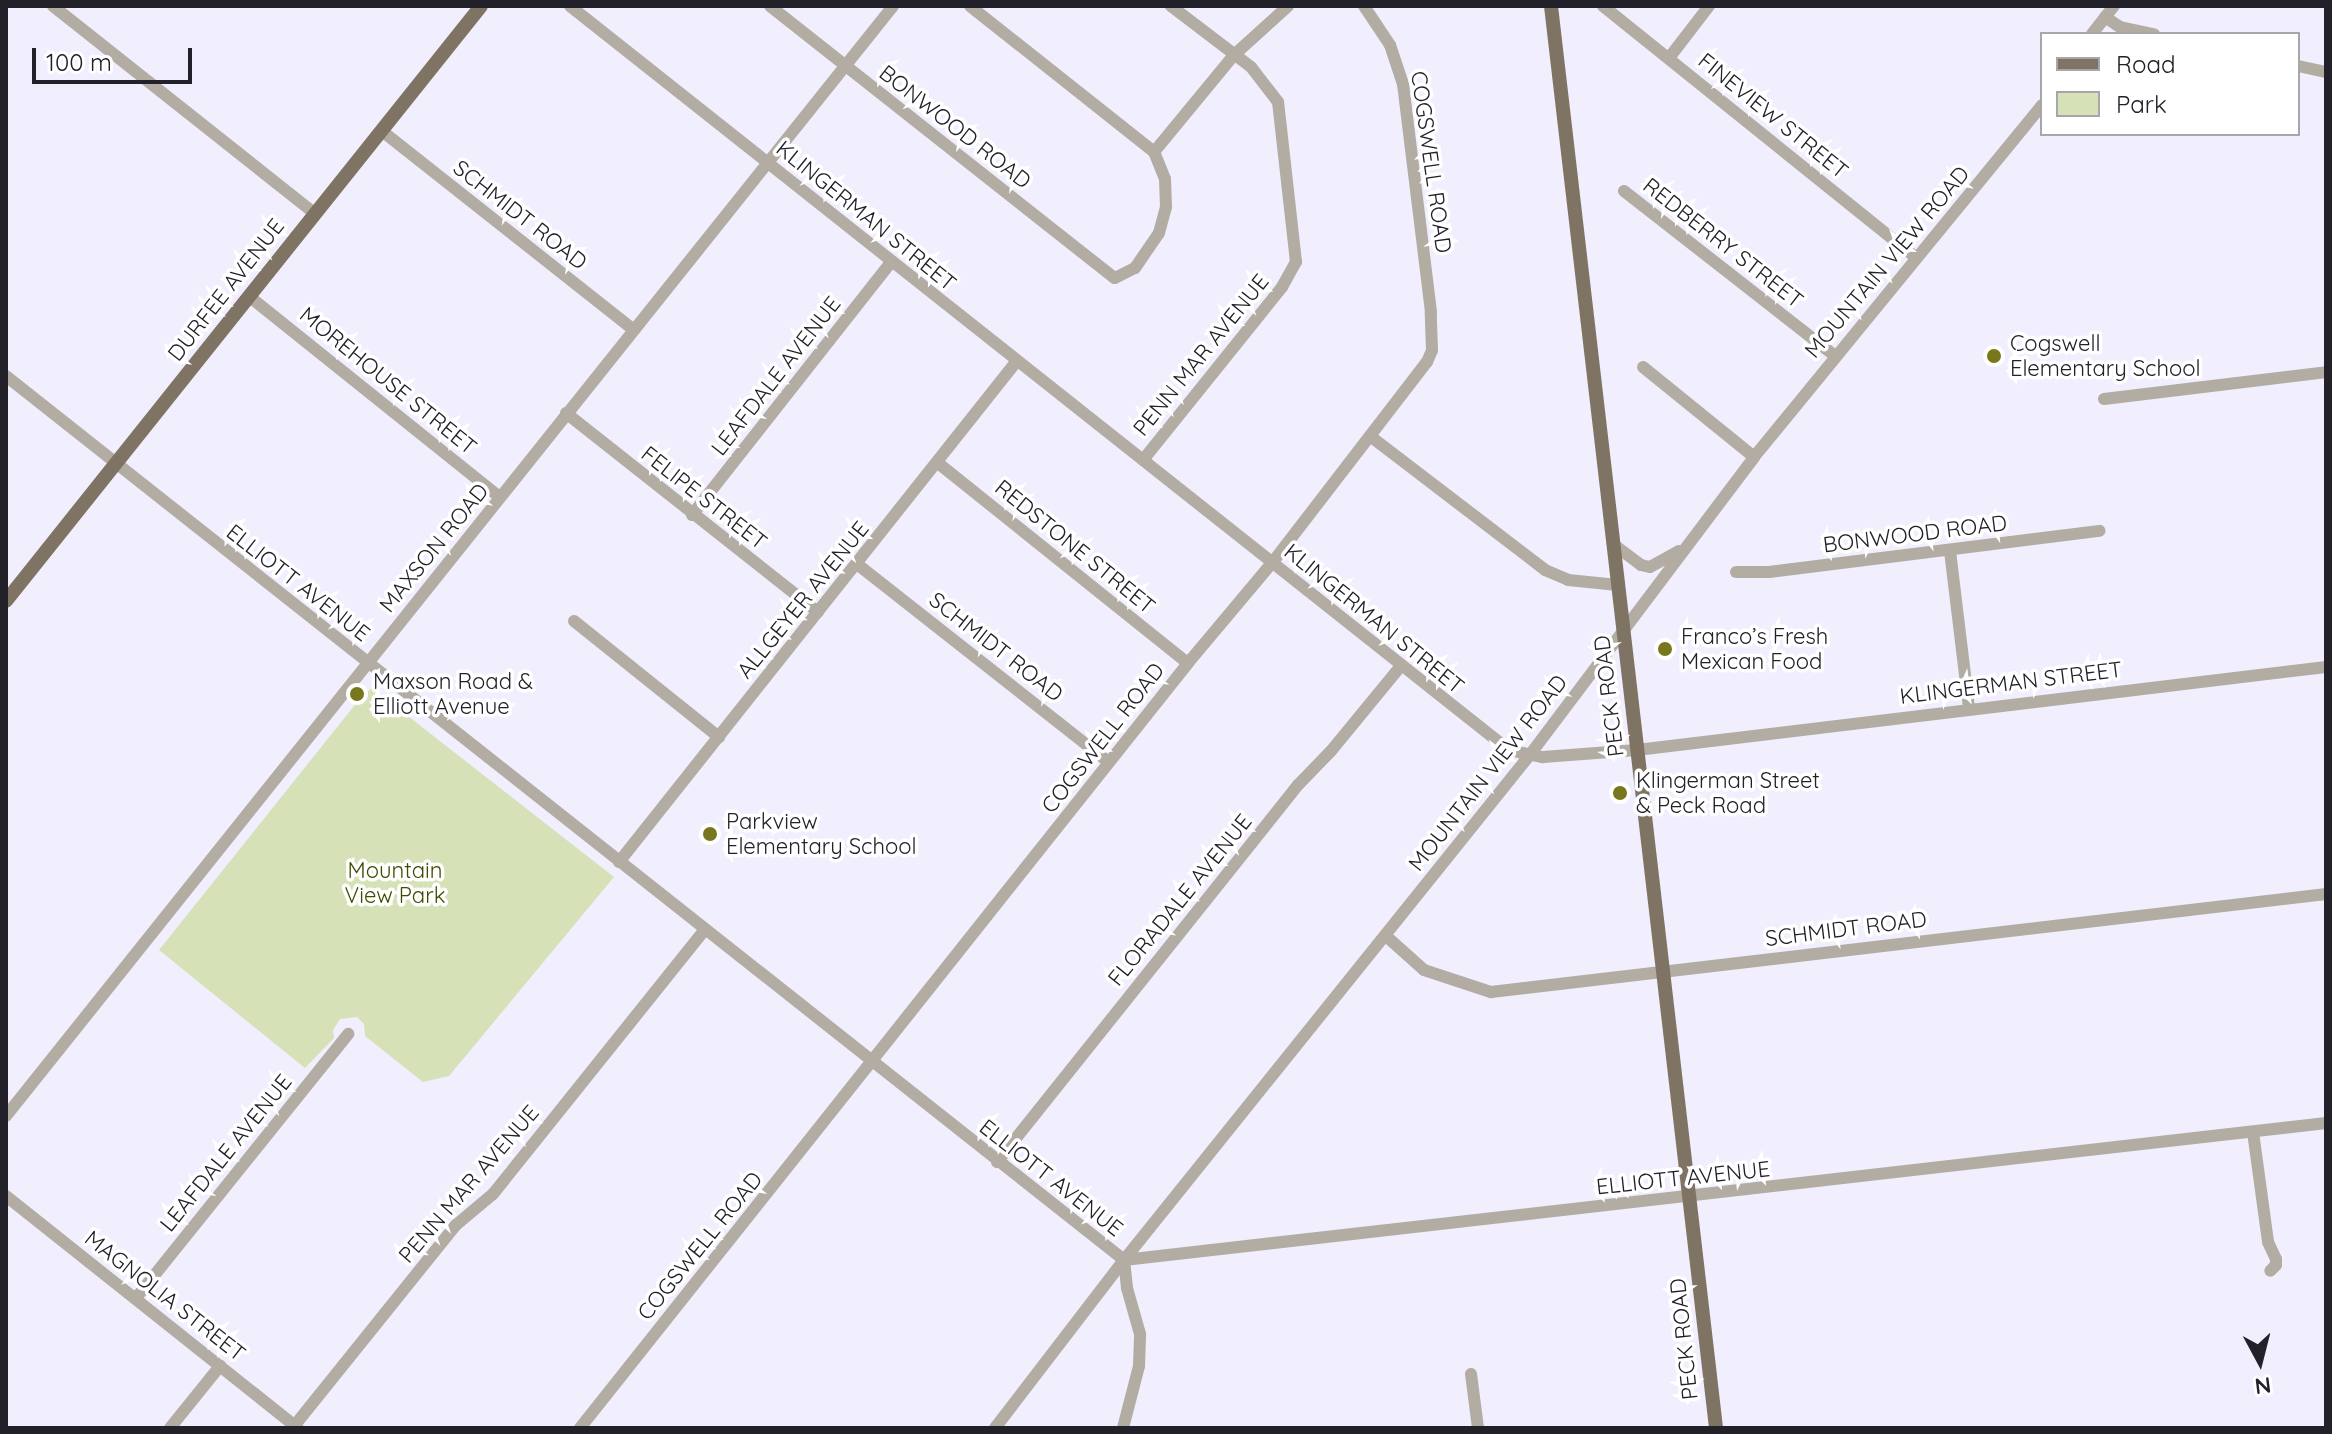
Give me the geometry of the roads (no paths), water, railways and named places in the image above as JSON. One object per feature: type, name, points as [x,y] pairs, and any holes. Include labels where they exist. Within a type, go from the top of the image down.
[{"type":"main road","name":"DURFEE AVENUE","points":[[6,601],[481,6]]},
{"type":"main road","name":"PECK ROAD","points":[[1551,6],[1716,1428]]},
{"type":"street","points":[[53,6],[314,213]]},
{"type":"street","name":"KLINGERMAN STREET","points":[[570,6],[1498,745],[1529,756],[1637,750],[2326,667]]},
{"type":"street","name":"BONWOOD ROAD","points":[[770,6],[1115,278],[1135,268],[1159,233],[1166,207],[1165,179],[1154,152]]},
{"type":"street","name":"MAXSON ROAD","points":[[6,1116],[893,6]]},
{"type":"street","points":[[970,6],[1154,152],[1234,55],[1288,6]]},
{"type":"street","name":"PENN MAR AVENUE","points":[[1143,460],[1282,287],[1296,262],[1278,102],[1263,80],[1171,6]]},
{"type":"street","name":"COGSWELL ROAD","points":[[580,1428],[1188,663],[1272,563],[1427,362],[1432,336],[1403,84],[1390,45],[1364,6]]},
{"type":"street","name":"FINEVIEW STREET","points":[[1603,6],[1916,258]]},
{"type":"street","points":[[1669,58],[1709,6]]},
{"type":"street","points":[[2094,32],[2110,11],[2120,27],[2144,32]]},
{"type":"street","points":[[2300,66],[2326,72]]},
{"type":"street","name":"MOUNTAIN VIEW ROAD","points":[[995,1428],[1124,1260],[1529,756],[1754,457],[2040,107]]},
{"type":"street","name":"SCHMIDT ROAD","points":[[382,131],[634,330]]},
{"type":"street","name":"REDBERRY STREET","points":[[1624,191],[1835,356]]},
{"type":"street","name":"LEAFDALE AVENUE","points":[[692,515],[891,262]]},
{"type":"street","name":"MOREHOUSE STREET","points":[[250,297],[500,497]]},
{"type":"street","name":"ALLGEYER AVENUE","points":[[619,862],[1016,362]]},
{"type":"street","points":[[1643,367],[1754,457]]},
{"type":"street","points":[[2104,399],[2326,372]]},
{"type":"street","name":"ELLIOTT AVENUE","points":[[6,376],[704,931],[1124,1260],[2326,1123]]},
{"type":"street","name":"FELIPE STREET","points":[[566,413],[818,612]]},
{"type":"street","points":[[1370,436],[1538,566],[1568,580],[1618,585]]},
{"type":"street","name":"REDSTONE STREET","points":[[938,463],[1188,663]]},
{"type":"street","name":"BONWOOD ROAD","points":[[1736,572],[1769,572],[2099,531]]},
{"type":"street","points":[[1613,544],[1641,565],[1650,567],[1691,542]]},
{"type":"street","points":[[1950,551],[1969,708]]},
{"type":"street","name":"SCHMIDT ROAD","points":[[857,564],[1109,762]]},
{"type":"street","points":[[574,621],[719,737]]},
{"type":"street","name":"FLORADALE AVENUE","points":[[997,1162],[1298,785],[1331,751],[1400,667]]},
{"type":"street","name":"SCHMIDT ROAD","points":[[1386,936],[1424,970],[1491,992],[2326,894]]},
{"type":"street","name":"PENN MAR AVENUE","points":[[297,1427],[456,1225],[493,1194],[704,931]]},
{"type":"street","name":"LEAFDALE AVENUE","points":[[136,1298],[348,1034]]},
{"type":"street","points":[[2253,1132],[2268,1242],[2276,1259],[2276,1265],[2270,1271]]},
{"type":"street","name":"MAGNOLIA STREET","points":[[6,1196],[297,1427]]},
{"type":"street","points":[[1123,1428],[1139,1366],[1140,1334],[1127,1288],[1124,1260]]},
{"type":"street","points":[[170,1428],[220,1366]]},
{"type":"street","points":[[1471,1374],[1478,1428]]},
{"type":"place","name":"Cogswell Elementary School","points":[[1994,356]]},
{"type":"place","name":"Franco’s Fresh Mexican Food","points":[[1665,649]]},
{"type":"place","name":"Maxson Road & Elliott Avenue","points":[[357,694]]},
{"type":"place","name":"Klingerman Street & Peck Road","points":[[1620,793]]},
{"type":"place","name":"Parkview Elementary School","points":[[710,834]]},
{"type":"park label","name":"Mountain View Park","points":[[395,882]]}]
